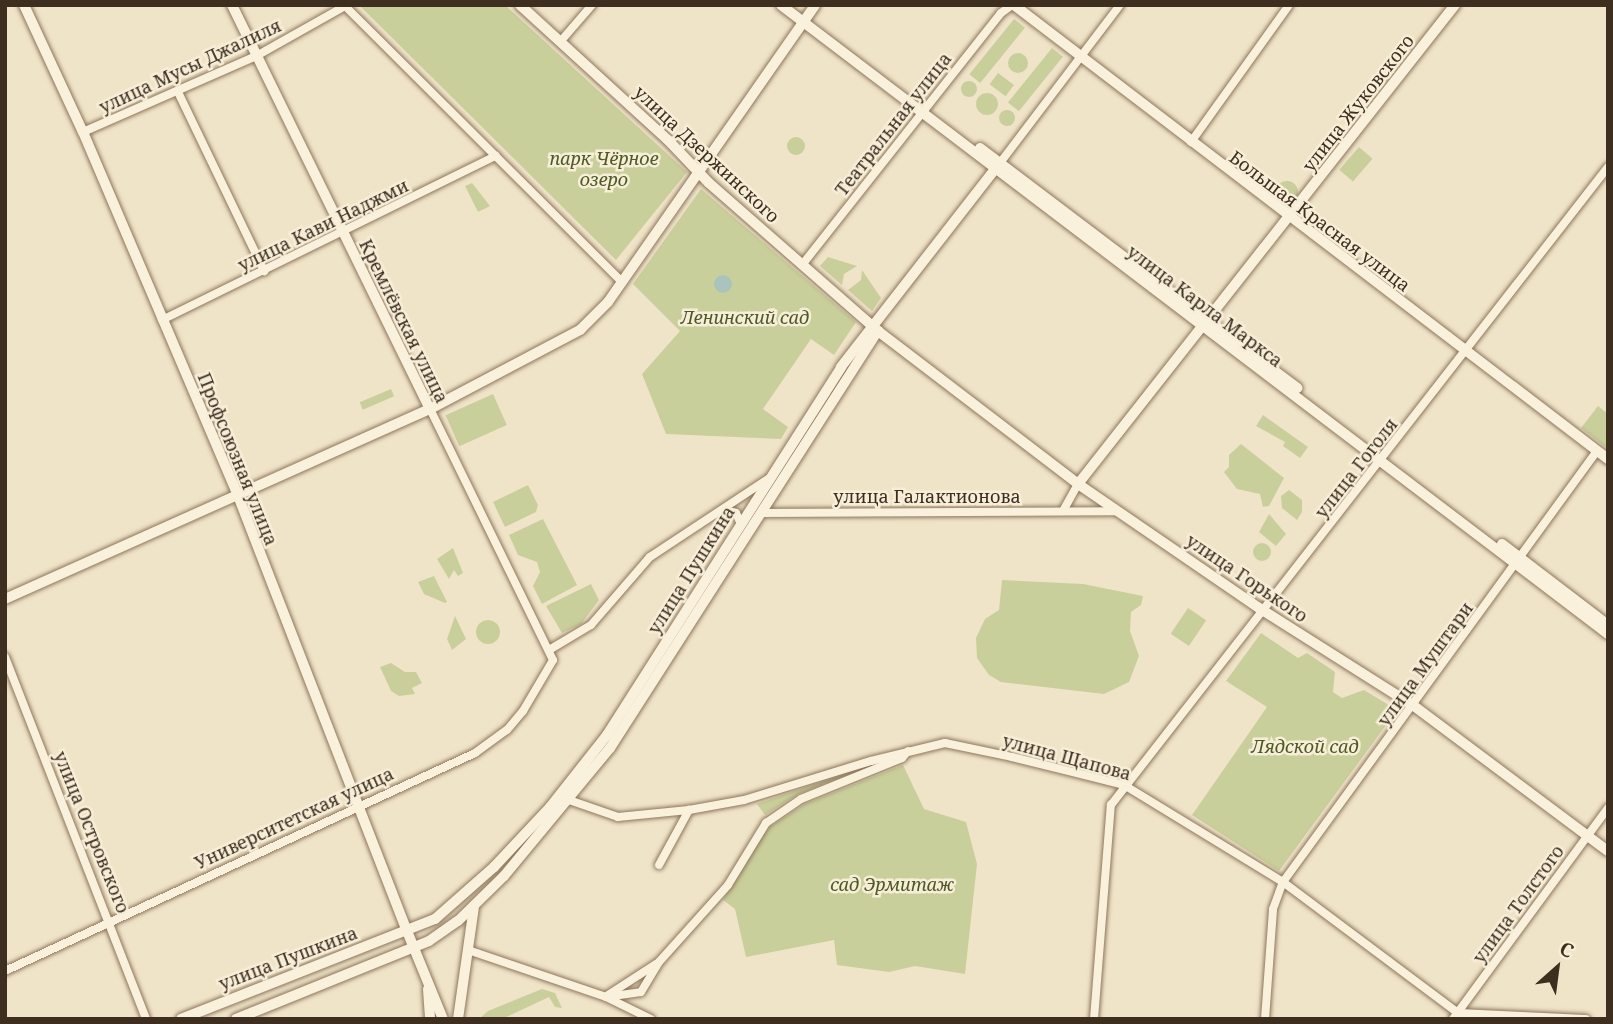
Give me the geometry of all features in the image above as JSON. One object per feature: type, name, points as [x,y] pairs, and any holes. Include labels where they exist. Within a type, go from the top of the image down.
[{"type":"main road","name":"улица Дзержинского","points":[[520,5],[802,265],[875,328]]},
{"type":"main road","name":"улица Карла Маркса","points":[[781,5],[806,20]]},
{"type":"main road","name":"улица Карла Маркса","points":[[790,5],[806,20],[1519,562],[1608,635]]},
{"type":"main road","name":"улица Пушкина","points":[[181,1019],[407,931],[459,901],[588,761],[772,476],[875,328],[998,166]]},
{"type":"main road","name":"улица Пушкина","points":[[236,1019],[413,948],[440,935],[474,906],[569,800],[610,748],[761,513],[875,328]]},
{"type":"main road","name":"улица Горького","points":[[875,328],[1078,484],[1265,612],[1414,706],[1608,851]]},
{"type":"main road","name":"улица Карла Маркса","points":[[1519,562],[1608,625]]},
{"type":"main road","points":[[458,1019],[474,906]]},
{"type":"main road","points":[[407,931],[443,1019]]},
{"type":"main road","points":[[427,979],[430,1019]]},
{"type":"street","name":"Профсоюзная улица","points":[[24,5],[83,132],[237,493],[355,806],[407,931]]},
{"type":"street","name":"Кремлёвская улица","points":[[232,5],[549,650]]},
{"type":"street","points":[[559,42],[592,5]]},
{"type":"street","points":[[5,599],[430,409],[580,330],[622,282],[701,173],[815,5]]},
{"type":"street","name":"Большая Красная улица","points":[[1013,5],[1608,459]]},
{"type":"street","name":"Театральная улица","points":[[802,265],[924,110],[1013,5]]},
{"type":"street","name":"улица Пушкина","points":[[998,166],[1120,5]]},
{"type":"street","points":[[1191,142],[1289,5]]},
{"type":"street","name":"улица Жуковского","points":[[1078,484],[1207,325],[1455,5]]},
{"type":"street","name":"улица Мусы Джалиля","points":[[83,132],[258,55],[345,6]]},
{"type":"street","points":[[345,6],[622,282]]},
{"type":"street","points":[[178,92],[264,271]]},
{"type":"street","name":"улица Кави Наджми","points":[[162,320],[496,156]]},
{"type":"street","name":"улица Гоголя","points":[[1094,1019],[1106,817],[1124,785],[1265,612],[1608,167]]},
{"type":"street","name":"улица Муштари","points":[[1265,1019],[1273,909],[1283,882],[1519,562],[1597,451]]},
{"type":"street","points":[[549,650],[591,625],[650,557],[725,510],[772,476]]},
{"type":"street","points":[[1063,511],[1078,484]]},
{"type":"street","points":[[725,510],[736,513],[741,524]]},
{"type":"street","name":"улица Галактионова","points":[[761,513],[1117,511]]},
{"type":"street","name":"Университетская улица","points":[[5,971],[355,806],[475,753],[507,730],[550,671],[549,650]]},
{"type":"street","name":"улица Островского","points":[[5,657],[111,922],[146,1019]]},
{"type":"street","name":"улица Щапова","points":[[569,800],[618,817],[690,810],[744,800],[908,751],[944,743],[1124,785],[1283,882],[1455,1016]]},
{"type":"street","points":[[606,997],[637,995],[659,962],[728,885],[766,823],[800,799],[902,758],[908,751]]},
{"type":"street","name":"улица Толстого","points":[[1455,1016],[1608,808]]},
{"type":"street","points":[[659,865],[690,810]]},
{"type":"street","points":[[468,950],[606,997],[651,1019]]},
{"type":"street","points":[[606,997],[659,962]]},
{"type":"street","points":[[1455,1016],[1586,1019]]},
{"type":"green space","name":"парк Чёрное озеро","points":[[359,5],[505,5],[687,172],[616,260]]},
{"type":"green space","points":[[1014,19],[1025,28],[980,83],[969,74]]},
{"type":"green space","points":[[1052,48],[1063,57],[1019,111],[1008,102]]},
{"type":"green space","points":[[1014,53],[1022,53],[1028,63],[1022,73],[1014,73],[1008,67],[1008,59]]},
{"type":"green space","points":[[998,73],[1014,85],[1006,96],[990,84]]},
{"type":"green space","points":[[969,81],[975,83],[975,95],[969,97],[963,95],[961,89],[963,83]]},
{"type":"green space","points":[[983,93],[991,93],[998,100],[998,108],[991,115],[983,115],[976,108],[976,100]]},
{"type":"green space","points":[[1004,110],[1010,110],[1015,118],[1013,124],[1004,126],[999,121],[999,115]]},
{"type":"green space","points":[[796,137],[802,140],[805,146],[802,152],[796,155],[790,152],[787,146],[790,140]]},
{"type":"green space","points":[[1359,147],[1373,159],[1353,181],[1339,170]]},
{"type":"green space","points":[[1287,181],[1295,184],[1298,192],[1295,200],[1287,203],[1279,200],[1276,192],[1279,184]]},
{"type":"green space","points":[[472,183],[490,206],[478,212],[465,186]]},
{"type":"green space","name":"Ленинский сад","points":[[701,189],[856,322],[834,355],[811,339],[763,409],[788,427],[781,439],[666,434],[642,374],[680,331],[633,284]]},
{"type":"green space","points":[[828,257],[857,266],[844,274],[842,285],[820,266]]},
{"type":"green space","points":[[862,270],[881,298],[872,311],[848,290],[861,280]]},
{"type":"green space","points":[[391,389],[394,396],[363,410],[360,402]]},
{"type":"green space","points":[[493,394],[507,425],[459,446],[445,415]]},
{"type":"green space","points":[[1598,406],[1608,414],[1608,449],[1581,428]]},
{"type":"green space","points":[[1263,415],[1308,447],[1300,458],[1283,446],[1285,442],[1256,426]]},
{"type":"green space","points":[[1241,444],[1284,478],[1269,506],[1263,507],[1260,494],[1237,489],[1224,472],[1229,467],[1229,455]]},
{"type":"green space","points":[[528,485],[538,505],[536,512],[505,527],[493,502]]},
{"type":"green space","points":[[1289,490],[1302,500],[1302,512],[1297,520],[1282,508],[1281,496]]},
{"type":"green space","points":[[1269,514],[1286,534],[1276,546],[1259,532]]},
{"type":"green space","points":[[543,519],[577,585],[542,604],[533,586],[540,572],[537,562],[518,555],[509,535]]},
{"type":"green space","points":[[1262,543],[1270,548],[1271,552],[1266,560],[1262,561],[1254,556],[1253,552],[1258,544]]},
{"type":"green space","points":[[453,548],[463,573],[458,576],[454,570],[449,579],[437,559]]},
{"type":"green space","points":[[434,576],[447,602],[445,603],[424,594],[418,582]]},
{"type":"green space","points":[[1002,580],[1083,584],[1143,596],[1141,605],[1131,612],[1130,631],[1139,656],[1129,682],[1104,694],[1001,682],[989,675],[977,658],[976,638],[985,619],[999,610]]},
{"type":"green space","points":[[591,584],[599,600],[581,624],[562,633],[546,606]]},
{"type":"green space","points":[[1188,608],[1206,620],[1189,646],[1171,634]]},
{"type":"green space","points":[[455,616],[466,639],[452,650],[447,639]]},
{"type":"green space","points":[[488,620],[499,627],[500,632],[493,643],[488,644],[477,637],[476,632],[483,621]]},
{"type":"green space","name":"Лядской сад","points":[[1261,633],[1298,658],[1307,653],[1335,672],[1333,692],[1342,698],[1364,690],[1397,710],[1279,871],[1192,815],[1267,707],[1226,681]]},
{"type":"green space","points":[[391,663],[405,672],[416,672],[422,683],[412,688],[415,694],[399,696],[391,691],[380,667]]},
{"type":"green space","points":[[890,758],[798,794],[765,815],[757,804]]},
{"type":"green space","name":"сад Эрмитаж","points":[[903,765],[924,809],[966,822],[977,864],[965,974],[915,966],[889,972],[837,965],[834,940],[746,957],[735,909],[723,900],[758,841],[770,827],[805,804]]},
{"type":"green space","points":[[542,989],[555,993],[562,1008],[555,1007],[549,997],[502,1019],[479,1019],[488,1011]]},
{"type":"water","points":[[723,275],[729,278],[732,284],[729,290],[723,293],[717,290],[714,284],[717,278]]}]
